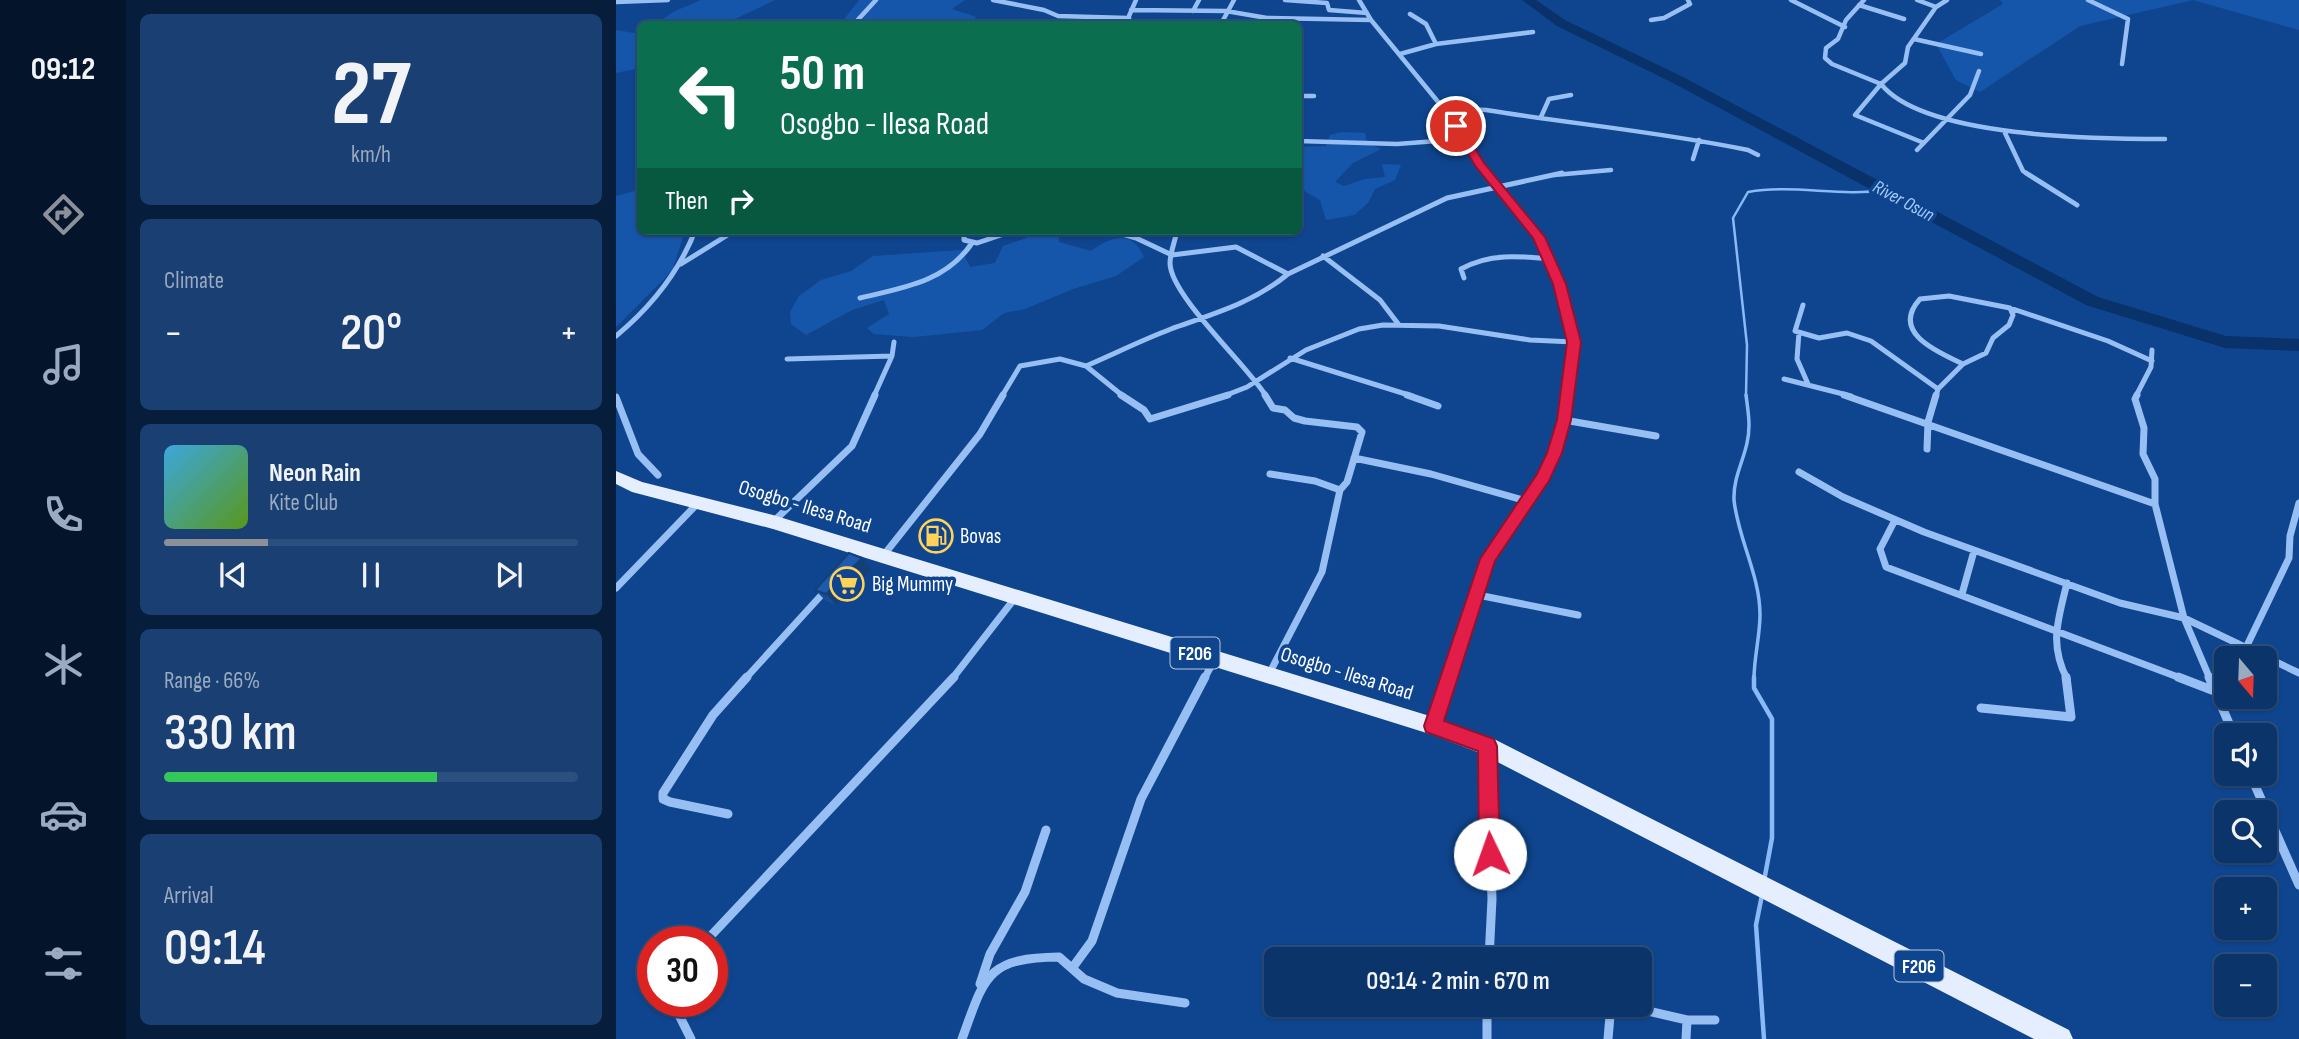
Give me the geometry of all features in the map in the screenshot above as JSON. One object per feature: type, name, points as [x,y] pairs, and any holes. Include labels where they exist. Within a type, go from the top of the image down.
[{"type":"main road","name":"Osogbo - Ilesa Road","points":[[616,477],[638,486],[773,522],[859,555],[883,556],[1433,726],[1487,746],[2060,1039]]},
{"type":"street","points":[[616,2],[668,0]]},
{"type":"street","points":[[858,21],[876,0]]},
{"type":"street","points":[[993,0],[1044,10],[1058,16],[1128,18]]},
{"type":"street","points":[[1128,21],[1136,0]]},
{"type":"street","points":[[1193,11],[1199,0]]},
{"type":"street","points":[[1222,21],[1234,0]]},
{"type":"street","points":[[1285,0],[1327,3],[1329,10],[1367,13]]},
{"type":"street","points":[[1359,0],[1371,20],[1448,114],[1480,165],[1526,219],[1550,259],[1574,342],[1564,420],[1555,453],[1543,477],[1488,559],[1433,726]]},
{"type":"street","points":[[1651,20],[1670,15],[1690,4],[1688,0]]},
{"type":"street","points":[[1791,0],[1845,27]]},
{"type":"street","points":[[1864,0],[1846,20],[1839,39],[1826,48],[1825,58],[1832,64],[1881,84],[1886,92],[1905,103],[1946,118],[2005,133],[2108,139],[2165,139]]},
{"type":"street","points":[[1916,0],[1936,7]]},
{"type":"street","points":[[1924,144],[1855,116],[1881,84],[1905,63],[1908,47],[1936,7],[1947,0]]},
{"type":"street","points":[[2088,0],[2128,19],[2122,64]]},
{"type":"street","points":[[1859,5],[1904,19]]},
{"type":"street","points":[[1131,10],[1226,11],[1246,16],[1371,20]]},
{"type":"street","points":[[1410,14],[1426,24],[1437,44]]},
{"type":"street","points":[[1400,54],[1437,44],[1533,32]]},
{"type":"street","points":[[1914,39],[1981,54]]},
{"type":"street","points":[[1917,150],[1970,95],[1979,71]]},
{"type":"street","points":[[1541,117],[1549,99],[1571,95]]},
{"type":"street","points":[[1302,96],[1314,96]]},
{"type":"street","points":[[1448,114],[1471,109],[1541,117],[1628,132],[1675,135],[1748,149],[1758,155]]},
{"type":"street","points":[[2005,133],[2023,171],[2077,205]]},
{"type":"street","points":[[1302,141],[1397,144],[1464,139]]},
{"type":"street","points":[[1693,159],[1699,140]]},
{"type":"street","points":[[1086,366],[1259,295],[1288,274],[1447,198],[1566,172],[1611,170]]},
{"type":"street","points":[[616,336],[671,279],[681,264],[693,235]]},
{"type":"street","points":[[681,264],[728,235]]},
{"type":"street","points":[[964,235],[964,240],[972,243],[999,235]]},
{"type":"street","points":[[1126,235],[1172,255],[1236,247],[1288,274]]},
{"type":"street","points":[[1176,235],[1170,264],[1175,279],[1196,313],[1256,380],[1273,408],[1285,410],[1294,418],[1361,429],[1362,432],[1347,482],[1340,490],[1322,572],[1267,676]]},
{"type":"street","points":[[860,298],[947,271],[959,262],[972,243]]},
{"type":"street","points":[[1464,278],[1461,269],[1480,261],[1514,256],[1550,259]]},
{"type":"street","points":[[1323,257],[1380,300],[1399,325]]},
{"type":"street","points":[[1963,364],[1926,347],[1915,338],[1911,324],[1916,302],[1928,297],[1959,297],[2010,308],[2108,341],[2152,361]]},
{"type":"street","points":[[1802,305],[1802,314],[1794,329],[1819,338],[1847,333],[1871,341],[1938,389]]},
{"type":"street","points":[[1927,449],[1928,422],[1938,389],[1963,364],[1986,352],[1993,338],[2009,325],[2013,315],[2010,308]]},
{"type":"street","points":[[883,556],[980,434],[1020,366],[1060,359],[1086,366],[1109,387],[1144,410],[1150,419],[1212,401],[1247,387],[1289,358],[1359,329],[1399,325],[1440,326],[1530,340],[1574,342]]},
{"type":"street","points":[[1799,332],[1795,349],[1796,362],[1808,384]]},
{"type":"street","points":[[773,522],[852,446],[892,356],[894,342]]},
{"type":"street","points":[[2152,350],[2152,361],[2135,399],[2144,428],[2143,454],[2155,480],[2155,505],[2184,618],[2199,657],[2214,685]]},
{"type":"street","points":[[787,359],[892,356]]},
{"type":"street","points":[[1289,358],[1373,382],[1438,406]]},
{"type":"street","points":[[1784,379],[1928,422],[2155,505]]},
{"type":"street","points":[[1247,387],[1261,391]]},
{"type":"street","points":[[616,397],[638,454],[658,475]]},
{"type":"street","points":[[1564,420],[1656,436]]},
{"type":"street","points":[[1354,458],[1430,474],[1526,501]]},
{"type":"street","points":[[1799,472],[1843,497],[1895,520],[2120,603],[2184,618],[2241,646]]},
{"type":"street","points":[[1270,474],[1293,480],[1319,480],[1340,490]]},
{"type":"street","points":[[616,588],[698,503]]},
{"type":"street","points":[[2248,646],[2289,558],[2290,536],[2299,503]]},
{"type":"street","points":[[1895,520],[1880,549],[1882,563],[2055,632],[2214,691]]},
{"type":"street","points":[[1962,594],[1974,551]]},
{"type":"street","points":[[1982,708],[2071,717],[2067,679],[2058,662],[2055,632],[2067,583]]},
{"type":"street","points":[[728,814],[670,802],[663,799],[663,793],[713,715],[830,585]]},
{"type":"street","points":[[1478,595],[1578,615]]},
{"type":"street","points":[[720,926],[950,682],[1014,598]]},
{"type":"street","points":[[1073,967],[1092,941],[1142,799],[1215,659]]},
{"type":"street","points":[[2277,663],[2299,673]]},
{"type":"street","points":[[1487,746],[1492,899],[1490,947]]},
{"type":"street","points":[[2255,786],[2299,885]]},
{"type":"street","points":[[978,995],[984,962],[1016,910],[1032,874],[1046,830]]},
{"type":"street","points":[[961,1039],[989,972],[1006,961],[1031,956],[1059,957],[1084,979],[1117,993],[1185,1003]]},
{"type":"street","points":[[1652,1012],[1687,1020],[1714,1020]]},
{"type":"street","points":[[679,1017],[691,1039]]},
{"type":"street","points":[[1487,1017],[1487,1039]]},
{"type":"street","points":[[1608,1039],[1610,1017]]},
{"type":"street","points":[[1686,1039],[1687,1020]]},
{"type":"shaded area","points":[[701,0],[775,0],[731,21],[660,21]]},
{"type":"shaded area","points":[[859,0],[965,0],[952,9],[976,17],[973,21],[844,21]]},
{"type":"shaded area","points":[[2000,0],[2193,0],[2080,26],[1980,92],[1956,80],[1936,44],[2003,4]]},
{"type":"shaded area","points":[[2193,0],[2299,0],[2299,30]]},
{"type":"shaded area","points":[[616,30],[637,34],[637,69],[616,73]]},
{"type":"shaded area","points":[[1342,132],[1365,133],[1367,143],[1381,149],[1353,163],[1335,182],[1344,186],[1365,179],[1385,177],[1382,164],[1401,165],[1395,180],[1375,189],[1368,203],[1354,215],[1326,220],[1320,200],[1302,190],[1302,147],[1326,146],[1330,135]]},
{"type":"shaded area","points":[[637,192],[637,235],[684,235],[672,271],[616,327],[616,196]]},
{"type":"shaded area","points":[[1028,235],[1059,235],[1059,242],[1091,251],[1114,239],[1127,239],[1139,248],[1144,257],[1116,276],[1073,289],[1025,309],[1004,313],[982,330],[914,337],[874,334],[867,328],[889,314],[884,300],[852,310],[806,335],[791,324],[790,312],[799,296],[821,280],[851,271],[873,256],[962,250],[970,267],[995,263],[1003,246]]},
{"type":"building","points":[[849,553],[862,558],[826,594],[815,590]]},
{"type":"waterway","name":"River Osun","points":[[1528,0],[1561,23],[1678,80],[2092,301],[2225,342],[2299,345]]},
{"type":"waterway","points":[[1746,395],[1747,345],[1733,218],[1748,192],[1782,189],[1851,192],[1885,190]]},
{"type":"waterway","points":[[1746,395],[1748,437],[1734,500],[1759,600],[1760,623],[1754,679]]},
{"type":"waterway","points":[[1754,679],[1754,688],[1772,719],[1772,838],[1764,881]]},
{"type":"waterway","points":[[1762,895],[1756,925],[1764,1039]]},
{"type":"place","name":"Bovas","points":[[936,536]]},
{"type":"place","name":"Big Mummy","points":[[847,584]]},
{"type":"route","points":[[1456,126],[1480,165],[1539,237],[1560,284],[1574,342],[1564,420],[1555,453],[1543,477],[1488,559],[1433,726],[1487,746],[1490,854]]}]
